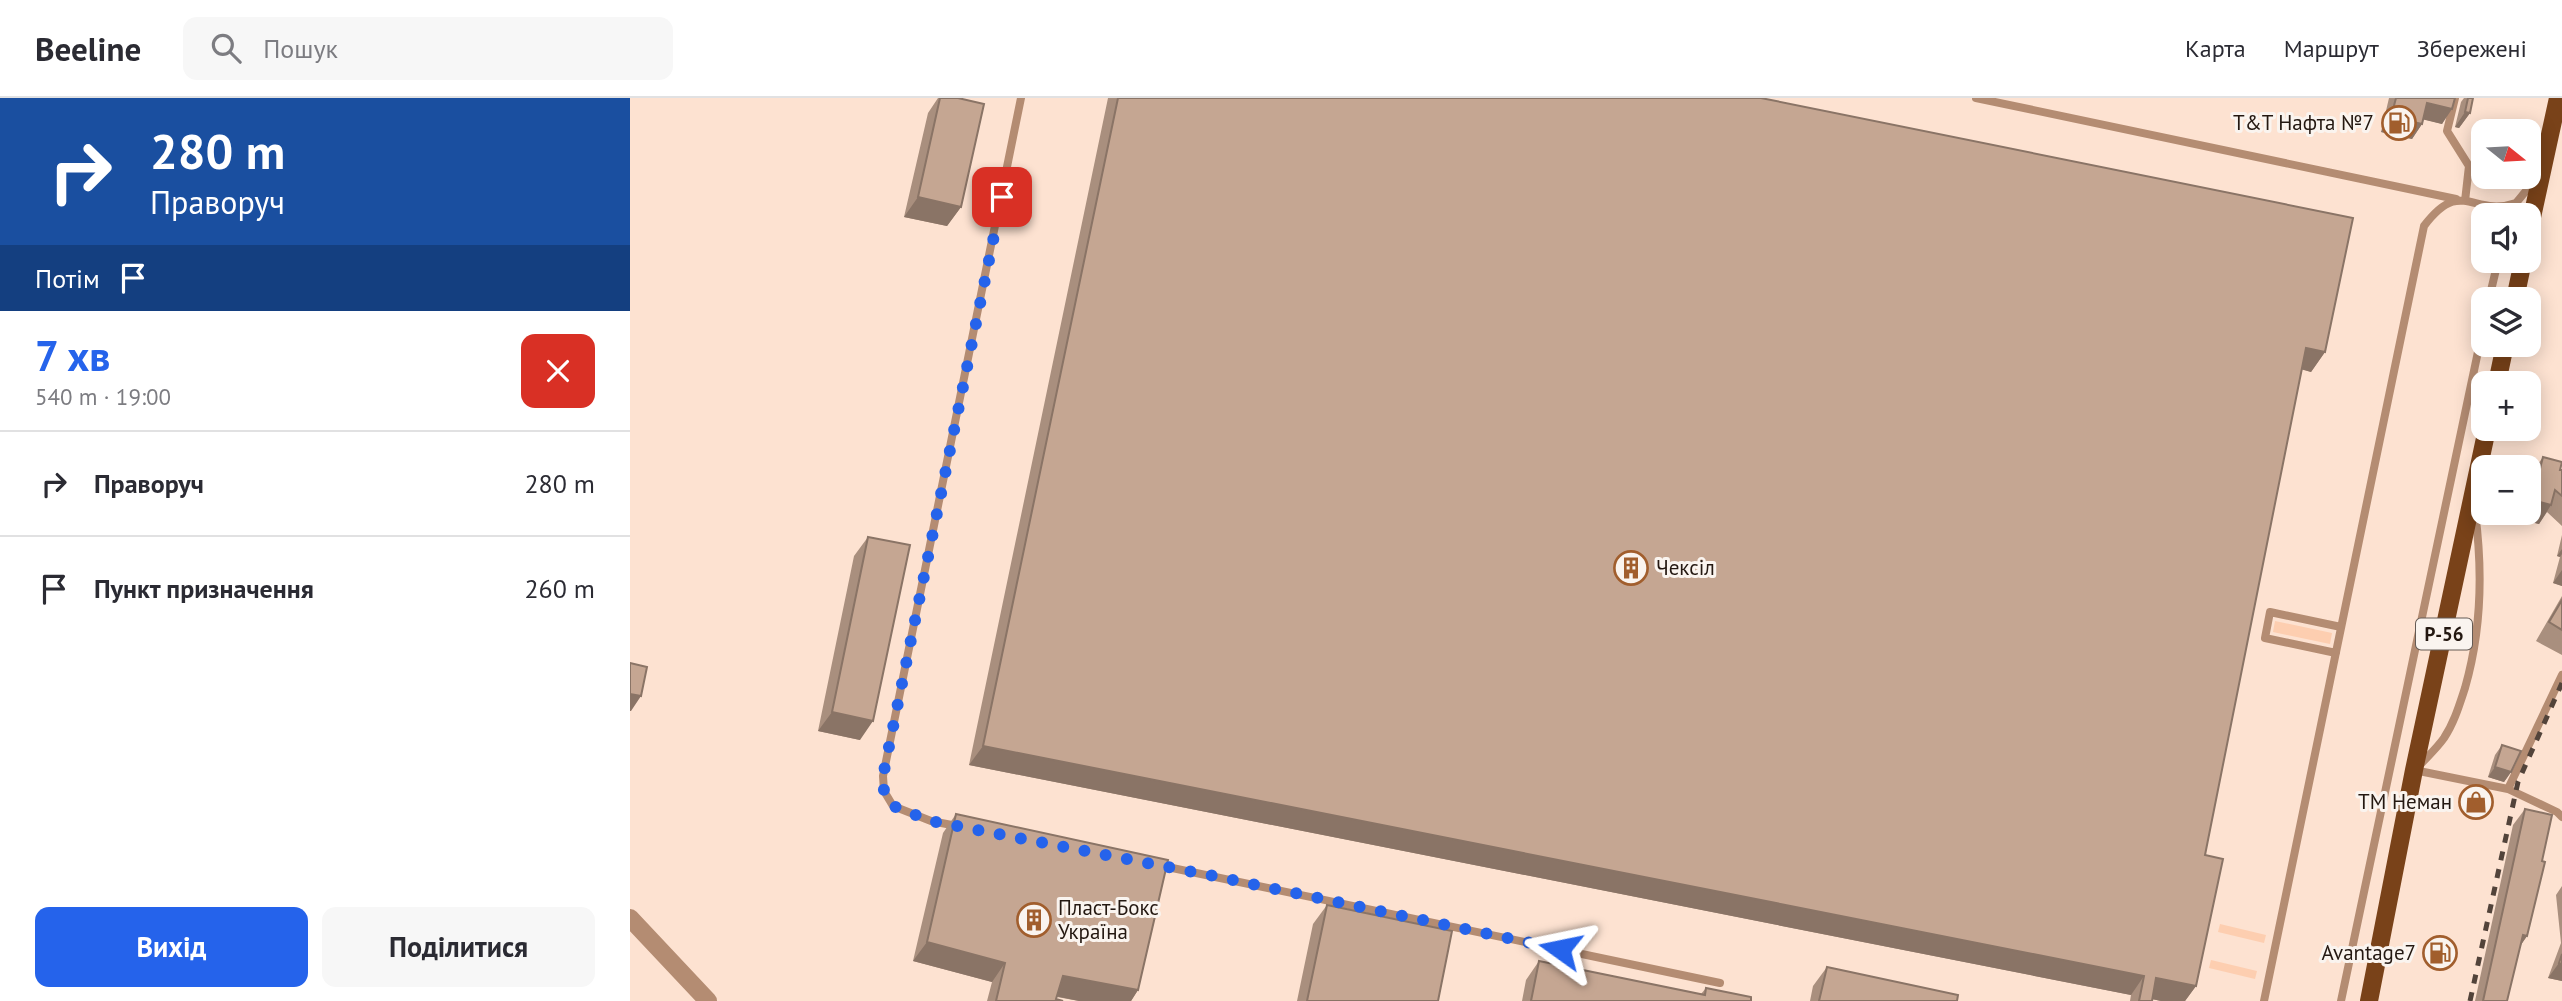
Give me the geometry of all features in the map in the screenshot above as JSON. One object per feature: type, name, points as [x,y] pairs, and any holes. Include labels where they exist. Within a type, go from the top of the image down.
[{"type":"main road","points":[[2541,172],[2558,98]]},
{"type":"main road","name":"Р-56","points":[[2369,1001],[2414,770],[2471,507]]},
{"type":"street","points":[[630,918],[708,1001]]},
{"type":"lane","points":[[972,828],[931,821],[893,806],[884,791],[883,776],[1021,98]]},
{"type":"lane","points":[[1976,98],[2474,203]]},
{"type":"lane","points":[[2455,98],[2447,131],[2469,166],[2461,200]]},
{"type":"lane","points":[[2516,203],[2527,189]]},
{"type":"lane","points":[[2264,1001],[2424,226],[2443,205],[2461,200]]},
{"type":"lane","points":[[2341,1001],[2477,357]]},
{"type":"lane","points":[[2414,770],[2437,748],[2454,720],[2472,660],[2481,599],[2477,525]]},
{"type":"lane","points":[[2336,653],[2264,638],[2270,612],[2341,627]]},
{"type":"lane","points":[[2508,789],[2562,675]]},
{"type":"lane","points":[[2414,770],[2508,789],[2557,812],[2562,817]]},
{"type":"lane","points":[[1147,862],[1720,983]]},
{"type":"shaded area","points":[[2275,621],[2332,633],[2330,644],[2273,632]]},
{"type":"shaded area","points":[[2220,924],[2266,935],[2264,943],[2218,932]]},
{"type":"shaded area","points":[[2211,960],[2257,971],[2255,979],[2209,968]]},
{"type":"building","points":[[940,98],[958,98],[984,104],[961,207],[918,197]]},
{"type":"building","name":"Чексіл","points":[[1118,98],[1761,98],[2353,218],[2325,352],[2306,348],[2205,855],[2223,859],[2196,986],[2156,978],[2152,1001],[2139,1001],[2144,976],[983,746]]},
{"type":"building","points":[[2396,98],[2455,98],[2452,109],[2427,103],[2422,124],[2391,117]]},
{"type":"building","points":[[2468,98],[2473,98],[2470,113],[2465,112]]},
{"type":"building","points":[[2543,457],[2562,462],[2562,496],[2555,490],[2551,505],[2541,502]]},
{"type":"building","points":[[868,537],[910,545],[873,721],[832,712]]},
{"type":"building","points":[[2562,600],[2562,630],[2549,622]]},
{"type":"building","points":[[630,663],[647,667],[641,696],[630,694]]},
{"type":"building","points":[[2502,745],[2521,751],[2511,772],[2495,767]]},
{"type":"building","points":[[2525,809],[2552,815],[2542,861],[2545,862],[2527,936],[2523,935],[2507,1001],[2483,1001]]},
{"type":"building","name":"Пласт-Бокс Україна","points":[[956,814],[1168,860],[1138,990],[1063,976],[1056,999],[1063,1001],[996,1001],[1005,963],[927,942]]},
{"type":"building","points":[[1327,905],[1452,931],[1438,1001],[1307,1001]]},
{"type":"building","points":[[1539,961],[1705,995],[1706,988],[1751,997],[1751,1001],[1531,1001]]},
{"type":"building","points":[[1827,967],[1958,995],[1957,1001],[1819,1001]]},
{"type":"railway","points":[[2470,1001],[2518,782],[2562,683]]},
{"type":"place","name":"Т&Т Нафта №7","points":[[2399,123]]},
{"type":"place","name":"Чексіл","points":[[1631,568]]},
{"type":"place","name":"ТМ Неман","points":[[2476,802]]},
{"type":"place","name":"Пласт-Бокс Україна","points":[[1034,920]]},
{"type":"place","name":"Avantage7","points":[[2440,953]]},
{"type":"route","points":[[1002,197],[883,776],[884,791],[893,806],[931,821],[1214,876],[1560,949]]}]
